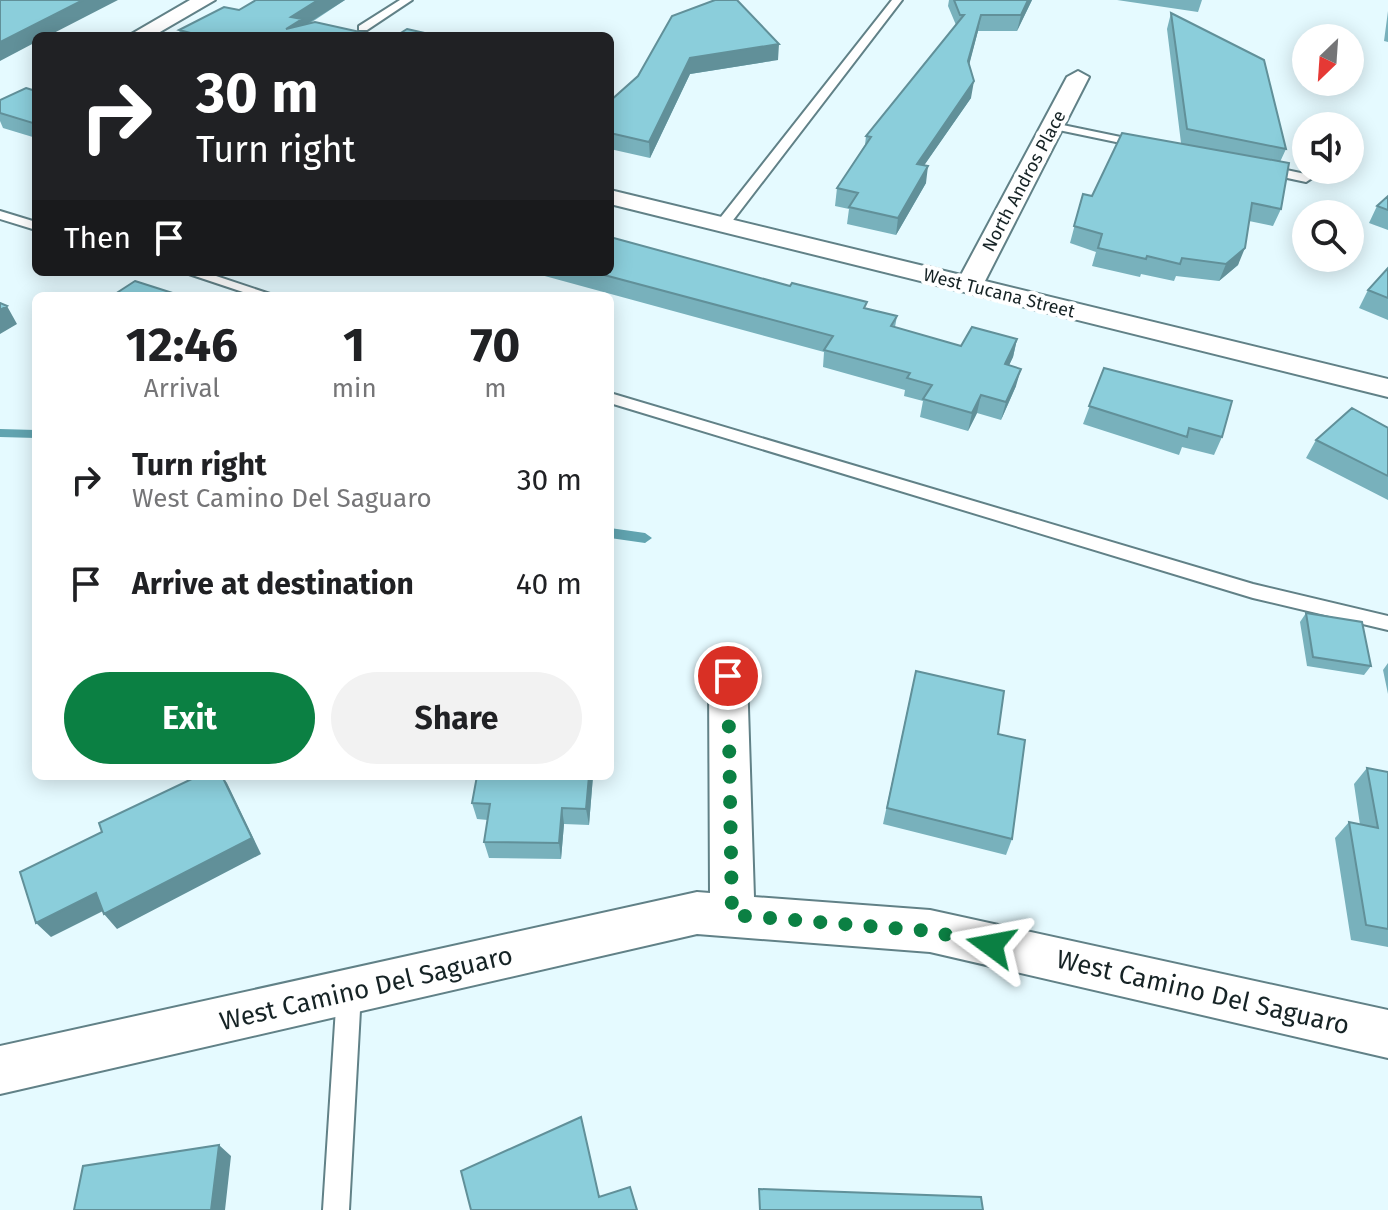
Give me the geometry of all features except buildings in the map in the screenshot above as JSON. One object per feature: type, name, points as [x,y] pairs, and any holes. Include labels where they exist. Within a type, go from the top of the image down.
[{"type":"street","points":[[145,32],[205,0]]},
{"type":"street","name":"North Andros Place","points":[[969,286],[1078,77]]},
{"type":"street","name":"West Tucana Street","points":[[614,198],[1388,388]]},
{"type":"street","points":[[728,676],[732,915]]},
{"type":"street","name":"West Camino Del Saguaro","points":[[0,1070],[697,913],[930,931],[1388,1034]]},
{"type":"lane","points":[[363,28],[407,0]]},
{"type":"lane","points":[[722,225],[897,0]]},
{"type":"lane","points":[[1053,126],[1157,147]]},
{"type":"lane","points":[[1247,166],[1292,175]]},
{"type":"lane","points":[[0,215],[32,225]]},
{"type":"lane","points":[[203,276],[256,292]]},
{"type":"lane","points":[[614,399],[1253,591],[1388,623]]},
{"type":"lane","points":[[336,1210],[349,992]]},
{"type":"waterway","points":[[0,433],[32,434]]},
{"type":"waterway","points":[[614,534],[645,538]]},
{"type":"route","points":[[728,676],[732,915],[930,931],[991,945]]}]
